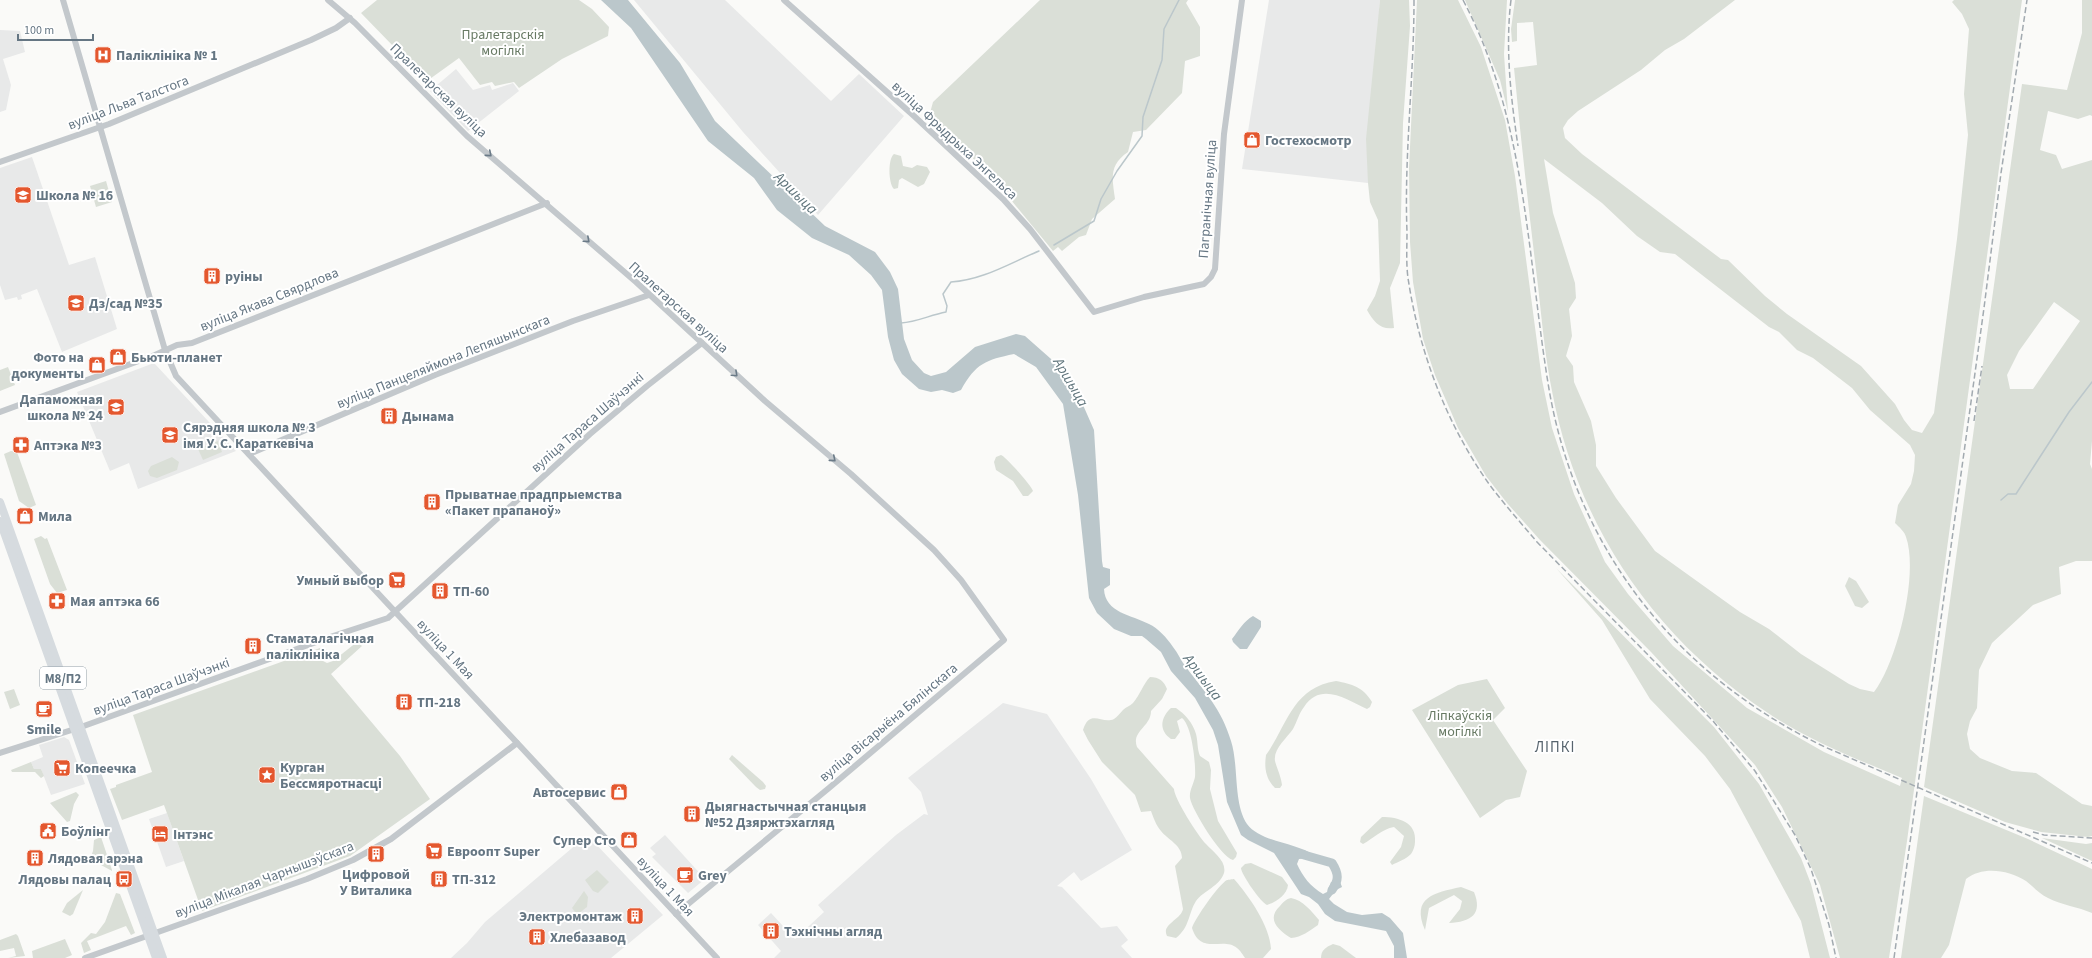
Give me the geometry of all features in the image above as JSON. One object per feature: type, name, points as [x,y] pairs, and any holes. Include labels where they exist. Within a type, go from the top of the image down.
[{"type":"main road","name":"М8/П2","points":[[0,502],[151,935],[156,958]]},
{"type":"main road","name":"М8/П2","points":[[0,521],[78,728]]},
{"type":"main road","name":"М8/П2","points":[[151,935],[163,958]]},
{"type":"street","name":"вуліца 1 Мая","points":[[62,0],[165,350],[176,376],[676,914],[714,957]]},
{"type":"street","name":"Пралетарская вуліца","points":[[328,0],[350,18],[449,120],[547,204],[765,401],[851,474],[934,550],[961,580],[1004,640]]},
{"type":"street","name":"вуліца Фрыдрыха Энгельса","points":[[784,0],[914,116],[1003,199],[1030,229],[1094,312]]},
{"type":"street","name":"Пагранічная вуліца","points":[[1094,312],[1172,290],[1192,288],[1204,284],[1211,277],[1215,269],[1224,134],[1242,0]]},
{"type":"street","name":"вуліца Льва Талстога","points":[[0,162],[100,127],[312,40],[336,28],[350,18]]},
{"type":"street","name":"вуліца Якава Свярдлова","points":[[0,412],[177,345],[192,343],[547,204]]},
{"type":"street","name":"вуліца Панцеляймона Лепяшынскага","points":[[249,454],[435,375],[572,321],[649,295]]},
{"type":"street","name":"вуліца Тараса Шаўчэнкі","points":[[0,753],[78,728],[333,636],[388,618],[396,613],[590,434],[647,386],[702,343]]},
{"type":"street","name":"вуліца Вісарыёна Бялінскага","points":[[676,914],[829,788],[1004,640]]},
{"type":"street","name":"вуліца Мікалая Чарнышэўскага","points":[[84,958],[307,879],[353,860],[385,843],[517,743]]},
{"type":"shaded area","points":[[601,0],[628,0],[680,63],[715,121],[825,226],[875,252],[890,272],[898,289],[904,339],[912,360],[924,373],[931,376],[946,372],[975,347],[1016,334],[1025,336],[1059,366],[1083,405],[1094,430],[1102,561],[1103,567],[1110,569],[1110,585],[1104,589],[1109,603],[1120,612],[1156,628],[1175,649],[1184,665],[1218,710],[1231,741],[1240,806],[1247,824],[1261,835],[1307,851],[1315,856],[1314,858],[1299,859],[1297,864],[1307,881],[1323,894],[1327,892],[1331,882],[1339,879],[1342,887],[1336,890],[1329,899],[1334,904],[1347,912],[1362,915],[1382,913],[1390,918],[1403,933],[1407,958],[1394,958],[1394,946],[1386,931],[1335,921],[1325,914],[1318,904],[1309,897],[1301,894],[1274,853],[1241,835],[1227,802],[1218,745],[1213,730],[1195,698],[1171,671],[1161,652],[1142,636],[1131,636],[1114,629],[1097,613],[1089,598],[1078,495],[1063,404],[1036,367],[1014,354],[996,358],[983,364],[977,368],[966,381],[961,390],[953,393],[942,390],[931,392],[919,389],[902,374],[894,360],[888,337],[882,290],[871,275],[849,255],[812,238],[777,210],[754,178],[708,141],[631,28]]},
{"type":"shaded area","points":[[634,0],[725,0],[831,101],[859,74],[904,116],[818,215],[743,132]]},
{"type":"shaded area","points":[[1269,0],[1380,0],[1368,183],[1242,169]]},
{"type":"shaded area","points":[[0,30],[20,31],[25,52],[3,59],[11,85],[6,110],[0,112]]},
{"type":"shaded area","points":[[456,69],[473,90],[490,85],[492,90],[513,83],[519,91],[468,131],[430,91]]},
{"type":"shaded area","points":[[32,157],[69,265],[95,257],[117,329],[62,352],[37,289],[21,295],[22,299],[18,300],[17,297],[5,300],[0,285],[0,168]]},
{"type":"shaded area","name":"Сярэдняя школа № 3 імя У. С. Караткевіча","points":[[154,363],[236,451],[138,489],[129,463],[110,471],[77,392]]},
{"type":"shaded area","points":[[1253,616],[1261,621],[1261,627],[1247,649],[1240,649],[1232,639],[1244,623]]},
{"type":"shaded area","points":[[1003,703],[1047,714],[1091,779],[1132,850],[1081,881],[1074,872],[1057,886],[1062,887],[1101,928],[1117,926],[1128,940],[1121,946],[1132,958],[774,958],[781,951],[758,925],[771,913],[795,939],[824,912],[818,905],[896,835],[924,814],[928,815],[921,792],[908,778]]},
{"type":"shaded area","points":[[64,737],[69,740],[85,784],[51,795],[41,769],[34,769],[31,762],[43,757],[39,745]]},
{"type":"shaded area","points":[[167,813],[184,861],[166,867],[149,819]]},
{"type":"shaded area","points":[[665,835],[705,879],[688,893],[652,857],[656,854],[650,848]]},
{"type":"shaded area","points":[[585,837],[591,843],[593,841],[663,915],[611,958],[451,958],[467,943],[485,922]]},
{"type":"green space","name":"Пралетарскія могілкі","points":[[377,0],[579,0],[592,9],[609,27],[608,36],[562,59],[519,88],[514,82],[495,86],[492,82],[480,85],[459,58],[427,81],[361,13]]},
{"type":"green space","points":[[1040,0],[1188,0],[1186,3],[1200,27],[1200,56],[1185,61],[1182,93],[1146,130],[1133,132],[1128,152],[1118,162],[1113,172],[1115,199],[1092,219],[1086,235],[1079,237],[1062,251],[1058,247],[1053,251],[1002,189],[930,113],[933,102]]},
{"type":"green space","points":[[1380,0],[1409,0],[1410,26],[1403,123],[1400,263],[1390,288],[1394,328],[1385,328],[1378,324],[1367,310],[1375,296],[1380,281],[1378,220],[1370,202],[1366,139]]},
{"type":"green space","points":[[1417,0],[1458,0],[1481,47],[1505,120],[1515,176],[1542,380],[1552,428],[1574,494],[1605,562],[1628,594],[1673,646],[1747,708],[1824,752],[1900,786],[1902,778],[1834,749],[1800,732],[1768,713],[1727,683],[1690,650],[1656,613],[1627,574],[1601,532],[1580,487],[1564,440],[1547,365],[1514,68],[1537,65],[1533,22],[1517,23],[1517,41],[1512,42],[1511,29],[1515,0],[1735,0],[1684,39],[1665,50],[1641,70],[1578,111],[1568,120],[1563,128],[1565,138],[1582,154],[1721,259],[1728,260],[1765,296],[1787,314],[1861,366],[1895,404],[1904,420],[1912,430],[1922,433],[1934,413],[1957,239],[1968,135],[1964,94],[1969,29],[1962,14],[1952,2],[1954,0],[2022,0],[1907,841],[1889,958],[1840,958],[1820,885],[1782,807],[1755,765],[1651,652],[1540,540],[1507,503],[1486,476],[1458,428],[1435,375],[1423,339],[1413,282],[1410,242],[1409,168]],"holes":[[[1544,159],[1602,203],[1637,236],[1660,252],[1675,254],[1769,327],[1779,332],[1797,350],[1813,358],[1852,388],[1870,410],[1910,445],[1915,455],[1914,471],[1911,484],[1898,505],[1895,523],[1905,535],[1909,553],[1910,573],[1908,594],[1898,640],[1883,678],[1874,692],[1860,689],[1849,684],[1801,654],[1769,629],[1740,612],[1655,551],[1616,498],[1596,466],[1596,445],[1591,421],[1574,382],[1573,366],[1566,356],[1572,336],[1569,309],[1576,298],[1575,283],[1553,213]]]},
{"type":"green space","points":[[1465,0],[1507,0],[1504,54],[1508,112],[1500,80]]},
{"type":"green space","points":[[2082,0],[2092,0],[2092,116],[2090,115],[2078,119],[2048,111],[2040,150],[2056,155],[2062,169],[2092,160],[2092,441],[2090,464],[2092,469],[2092,561],[2076,561],[2059,567],[2061,594],[2033,605],[1992,643],[1979,670],[1977,708],[1970,721],[1967,734],[1970,749],[1980,758],[2012,771],[2036,773],[2082,804],[2092,806],[2092,836],[2088,837],[2041,832],[2005,822],[1924,787],[2022,84],[2067,90],[2082,33]],"holes":[[[2054,302],[2080,321],[2033,389],[2010,389],[2007,375],[2019,351]]]},
{"type":"green space","points":[[894,154],[901,156],[903,166],[912,168],[917,165],[927,167],[930,172],[924,184],[918,187],[902,178],[899,180],[898,188],[894,189],[891,182],[890,165]]},
{"type":"green space","points":[[106,181],[112,202],[96,207],[90,186]]},
{"type":"green space","points":[[8,367],[15,385],[0,391],[0,370]]},
{"type":"green space","points":[[218,441],[222,452],[203,460],[198,449]]},
{"type":"green space","points":[[11,451],[17,452],[36,505],[29,508],[19,501],[4,454]]},
{"type":"green space","points":[[1001,455],[1013,466],[1032,488],[1033,491],[1028,496],[1023,496],[1013,481],[996,470],[994,462],[996,457]]},
{"type":"green space","points":[[172,457],[179,462],[177,470],[157,478],[150,476],[148,471],[151,466]]},
{"type":"green space","points":[[41,536],[45,539],[47,538],[67,590],[57,593],[50,584],[34,539]]},
{"type":"green space","points":[[1556,568],[1714,727],[1759,784],[1801,858],[1811,884],[1830,958],[1810,958],[1801,921],[1730,789],[1705,756],[1650,699],[1602,620]]},
{"type":"green space","points":[[1849,577],[1856,581],[1869,602],[1862,608],[1855,606],[1845,586]]},
{"type":"green space","points":[[357,642],[362,646],[331,674],[400,756],[430,799],[350,856],[202,911],[164,805],[122,820],[110,789],[116,787],[116,785],[152,772],[133,715],[320,648],[327,650],[321,656],[323,661],[327,663],[333,661]]},
{"type":"green space","points":[[1150,677],[1161,680],[1167,689],[1162,699],[1151,711],[1148,721],[1139,733],[1136,742],[1137,747],[1174,789],[1182,808],[1192,825],[1202,840],[1219,857],[1224,869],[1222,878],[1196,901],[1184,929],[1176,938],[1167,936],[1166,932],[1169,925],[1179,916],[1183,909],[1175,866],[1182,858],[1180,849],[1159,829],[1151,811],[1141,812],[1135,795],[1102,762],[1083,730],[1086,723],[1093,718],[1105,720],[1114,719],[1124,709],[1133,703]]},
{"type":"green space","name":"Ліпкаўскія могілкі","points":[[1487,679],[1505,708],[1493,720],[1527,771],[1520,797],[1506,800],[1480,818],[1412,710],[1458,685]]},
{"type":"green space","points":[[1336,681],[1357,687],[1365,693],[1372,702],[1370,707],[1367,709],[1334,695],[1318,695],[1311,699],[1302,709],[1293,729],[1276,752],[1275,761],[1282,785],[1280,788],[1275,788],[1266,773],[1266,755],[1300,699],[1321,685]]},
{"type":"green space","points":[[14,689],[20,705],[10,709],[4,692]]},
{"type":"green space","points":[[1171,708],[1176,708],[1179,710],[1191,723],[1195,730],[1200,756],[1209,762],[1211,770],[1210,789],[1218,821],[1237,853],[1233,860],[1222,851],[1215,842],[1201,822],[1192,804],[1190,795],[1195,777],[1195,771],[1191,737],[1182,718],[1177,721],[1180,732],[1175,739],[1171,739],[1164,732],[1162,724],[1163,719]]},
{"type":"green space","points":[[732,755],[763,782],[766,786],[765,789],[760,790],[756,787],[729,759]]},
{"type":"green space","points":[[31,762],[34,769],[41,769],[44,776],[41,778],[35,772],[12,772],[11,770]]},
{"type":"green space","points":[[76,792],[79,795],[74,804],[70,821],[67,822],[50,803]]},
{"type":"green space","points":[[1924,796],[2028,839],[2092,869],[2092,913],[2048,898],[2026,881],[2011,874],[1996,871],[1980,872],[1966,879],[1949,945],[1941,958],[1901,958]]},
{"type":"green space","points":[[1382,817],[1394,818],[1405,822],[1410,825],[1415,835],[1415,845],[1411,854],[1392,865],[1390,862],[1401,847],[1404,836],[1394,827],[1382,832],[1363,844],[1360,842],[1361,837]]},
{"type":"green space","points":[[101,837],[112,871],[90,859],[93,851],[94,840]]},
{"type":"green space","points":[[2042,838],[2086,844],[2092,843],[2092,861]]},
{"type":"green space","points":[[1251,863],[1282,877],[1288,885],[1286,892],[1280,898],[1267,905],[1260,899],[1248,882],[1241,868],[1245,864]]},
{"type":"green space","points":[[597,870],[609,882],[598,893],[593,891],[585,880]]},
{"type":"green space","points":[[1234,879],[1258,912],[1267,931],[1271,949],[1263,958],[1245,958],[1238,949],[1231,945],[1213,944],[1201,941],[1196,936],[1192,928],[1202,910],[1218,888],[1227,880]]},
{"type":"green space","points":[[1461,887],[1474,892],[1477,906],[1473,915],[1469,919],[1463,921],[1449,923],[1460,909],[1462,901],[1454,895],[1429,908],[1425,930],[1421,919],[1423,903],[1434,895]]},
{"type":"green space","points":[[83,890],[73,914],[70,916],[62,912],[67,903]]},
{"type":"green space","points":[[584,891],[588,897],[587,907],[578,914],[572,908]]},
{"type":"green space","points":[[116,893],[120,894],[135,933],[131,935],[126,926],[87,941],[91,950],[84,953],[81,943],[91,933],[96,934],[105,922]]},
{"type":"green space","points":[[1291,898],[1303,903],[1319,920],[1318,925],[1302,935],[1291,938],[1275,924],[1274,915],[1285,901]]},
{"type":"green space","points":[[16,934],[25,956],[8,958],[16,956],[14,948],[0,951],[0,940]]},
{"type":"green space","points":[[65,939],[72,955],[65,958],[33,958],[32,951]]},
{"type":"green space","points":[[1333,944],[1340,946],[1356,958],[1321,958],[1324,949]]},
{"type":"waterway","points":[[1054,245],[1094,221],[1101,199],[1117,171],[1142,136],[1143,117],[1162,60],[1164,29],[1179,0]]},
{"type":"waterway","points":[[901,323],[946,312],[947,306],[943,294],[951,282],[974,278],[1039,251]]},
{"type":"waterway","points":[[2001,500],[2008,494],[2016,494],[2069,412],[2092,382]]},
{"type":"waterway","points":[[1304,855],[1332,863],[1337,874],[1337,880],[1332,890]]},
{"type":"railway","points":[[1414,0],[1406,203],[1407,272],[1419,333],[1436,386],[1447,412],[1474,461],[1489,484],[1537,542],[1713,721],[1755,771],[1795,835],[1811,869],[1829,925],[1836,958]]},
{"type":"railway","points":[[1463,0],[1484,45],[1500,92],[1512,139],[1521,187],[1548,383],[1561,443],[1581,499],[1608,552],[1640,600],[1679,644],[1723,683],[1771,718],[1825,747],[2092,863]]},
{"type":"railway","points":[[1511,0],[1509,18],[1509,55],[1511,92],[1518,146]]},
{"type":"railway","points":[[1894,958],[1984,308],[2001,173],[2027,0]]},
{"type":"railway","points":[[1974,421],[1982,366]]},
{"type":"railway","points":[[2033,832],[2044,835],[2092,838]]},
{"type":"place","name":"Паліклініка № 1","points":[[103,55]]},
{"type":"place","name":"Гостехосмотр","points":[[1252,140]]},
{"type":"place","name":"Школа № 16","points":[[23,195]]},
{"type":"place","name":"руіны","points":[[212,276]]},
{"type":"place","name":"Дз/сад №35","points":[[76,303]]},
{"type":"place","name":"Бьюти-планет","points":[[118,357]]},
{"type":"place","name":"Фото на документы","points":[[97,365]]},
{"type":"place","name":"Дапаможная школа № 24","points":[[116,407]]},
{"type":"place","name":"Дынама","points":[[389,416]]},
{"type":"place","name":"Сярэдняя школа № 3 імя У. С. Караткевіча","points":[[170,435]]},
{"type":"place","name":"Аптэка №3","points":[[21,445]]},
{"type":"place","name":"Прыватнае прадпрыемства «Пакет прапаноў»","points":[[432,502]]},
{"type":"place","name":"Мила","points":[[25,516]]},
{"type":"place","name":"Умный выбор","points":[[397,580]]},
{"type":"place","name":"ТП-60","points":[[440,591]]},
{"type":"place","name":"Мая аптэка 66","points":[[57,601]]},
{"type":"place","name":"Стаматалагічная паліклініка","points":[[253,646]]},
{"type":"place","name":"ТП-218","points":[[404,702]]},
{"type":"place","name":"Smile","points":[[44,709]]},
{"type":"place","name":"Копеечка","points":[[62,768]]},
{"type":"place","name":"Курган Бессмяротнасці","points":[[267,775]]},
{"type":"place","name":"Автосервис","points":[[619,792]]},
{"type":"place","name":"Дыягнастычная станцыя №52 Дзяржтэхагляд","points":[[692,814]]},
{"type":"place","name":"Боўлінг","points":[[48,831]]},
{"type":"place","name":"Інтэнс","points":[[160,834]]},
{"type":"place","name":"Супер Сто","points":[[629,840]]},
{"type":"place","name":"Евроопт Super","points":[[434,851]]},
{"type":"place","name":"Цифровой У Виталика","points":[[376,854]]},
{"type":"place","name":"Лядовая арэна","points":[[35,858]]},
{"type":"place","name":"Grey","points":[[685,875]]},
{"type":"place","name":"Лядовы палац","points":[[124,879]]},
{"type":"place","name":"ТП-312","points":[[439,879]]},
{"type":"place","name":"Электромонтаж","points":[[635,916]]},
{"type":"place","name":"Тэхнічны агляд","points":[[771,931]]},
{"type":"place","name":"Хлебазавод","points":[[537,937]]},
{"type":"district","name":"ЛІПКІ","points":[[1555,747]]},
{"type":"water label","name":"Аршыца","points":[[796,193]]},
{"type":"water label","name":"Аршыца","points":[[1071,382]]},
{"type":"water label","name":"Аршыца","points":[[1203,677]]}]
